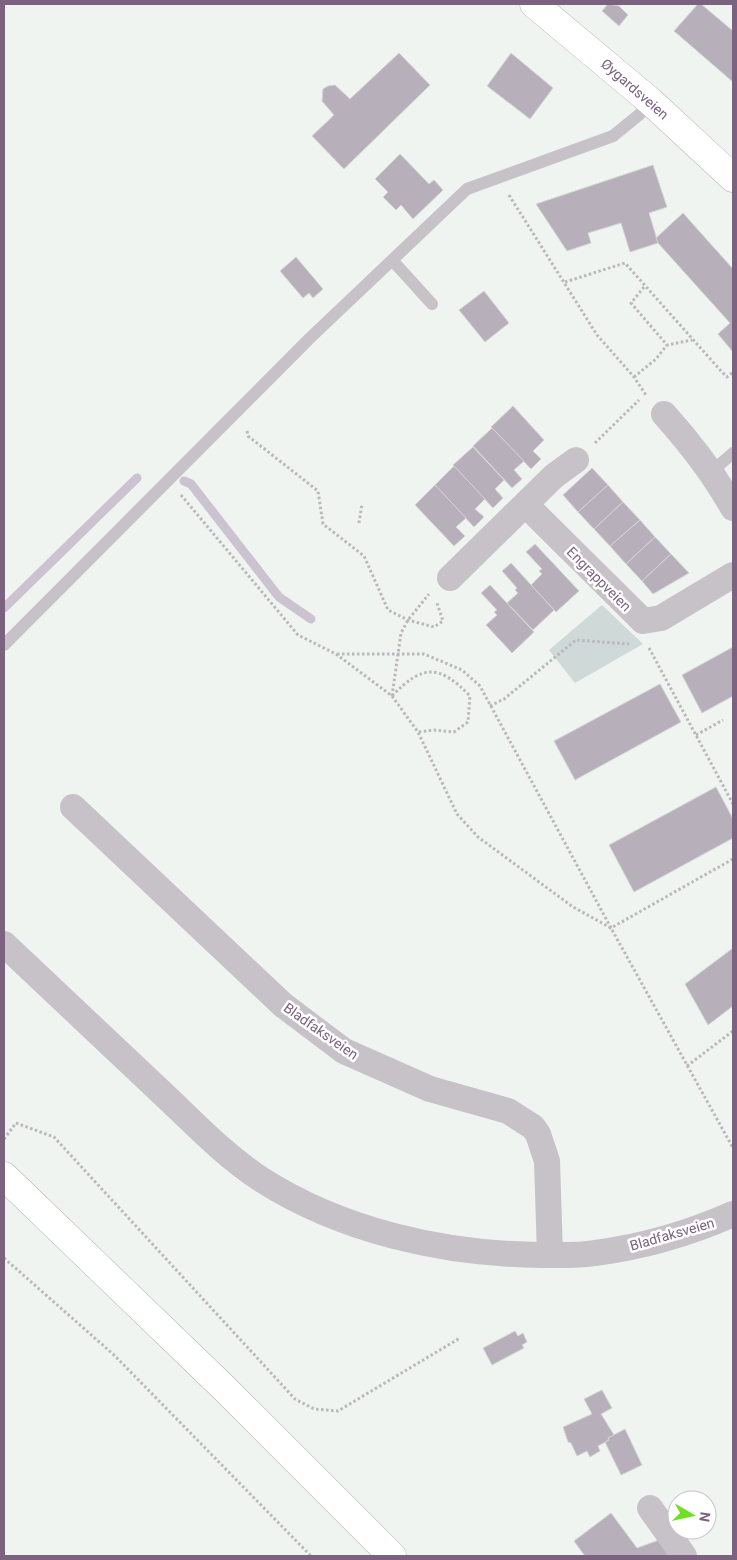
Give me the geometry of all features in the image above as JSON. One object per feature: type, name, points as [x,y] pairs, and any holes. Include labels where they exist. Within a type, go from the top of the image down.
[{"type":"main road","name":"Øygardsveien","points":[[534,4],[650,101],[733,178]]},
{"type":"main road","points":[[4,1176],[223,1387],[392,1556]]},
{"type":"street","points":[[664,414],[689,443],[733,508]]},
{"type":"street","points":[[450,578],[483,543],[526,505],[554,476],[583,453]]},
{"type":"street","name":"Engrappveien","points":[[526,505],[638,633],[733,575]]},
{"type":"street","name":"Bladfaksveien","points":[[72,807],[283,1005],[344,1051],[430,1089],[508,1111],[533,1127],[538,1134],[547,1161],[550,1255]]},
{"type":"street","name":"Bladfaksveien","points":[[4,944],[232,1158],[283,1192],[330,1214],[378,1231],[446,1248],[550,1255],[594,1254],[655,1241],[733,1214]]},
{"type":"street","points":[[650,1508],[684,1556]]},
{"type":"lane","points":[[4,645],[310,338],[393,262],[468,189],[613,136],[640,114],[650,101]]},
{"type":"lane","points":[[393,262],[432,304]]},
{"type":"lane","points":[[710,473],[733,453]]},
{"type":"path","points":[[498,178],[597,335],[664,414]]},
{"type":"path","points":[[565,282],[625,263],[644,287],[728,377],[733,372]]},
{"type":"path","points":[[644,287],[631,303],[667,345]]},
{"type":"path","points":[[634,377],[656,359],[667,345],[693,340]]},
{"type":"path","points":[[583,453],[646,394]]},
{"type":"path","points":[[239,411],[248,436],[318,491],[323,524],[364,556],[388,610],[408,620],[434,628],[443,621],[433,590],[408,620],[401,633],[392,696]]},
{"type":"path","points":[[169,480],[298,635],[336,654],[392,696],[418,732],[457,814],[478,838],[573,907],[611,928]]},
{"type":"path","points":[[359,523],[362,504]]},
{"type":"path","points":[[490,706],[504,699],[576,640],[638,633],[651,648],[733,804]]},
{"type":"path","points":[[336,654],[424,654],[462,670],[480,686],[733,1148]]},
{"type":"path","points":[[392,696],[410,678],[432,672],[452,677],[470,696],[468,722],[454,732],[434,730],[418,732]]},
{"type":"path","points":[[696,735],[723,720]]},
{"type":"path","points":[[611,928],[733,859]]},
{"type":"path","points":[[687,1066],[733,1031]]},
{"type":"path","points":[[4,1139],[16,1123],[54,1137],[295,1400],[314,1409],[338,1411],[460,1338]]},
{"type":"path","points":[[4,1258],[114,1355],[311,1556]]},
{"type":"shaded area","points":[[602,605],[643,644],[575,683],[549,650]]},
{"type":"building","points":[[608,4],[619,6],[628,15],[619,26],[602,11]]},
{"type":"building","points":[[698,4],[701,4],[733,31],[733,82],[674,31]]},
{"type":"building","points":[[399,53],[430,85],[344,169],[312,136],[334,115],[322,101],[323,89],[335,85],[350,99]]},
{"type":"building","points":[[511,53],[553,88],[530,119],[487,86]]},
{"type":"building","points":[[400,154],[429,184],[434,180],[443,190],[413,219],[401,205],[396,210],[383,197],[388,192],[375,179]]},
{"type":"building","points":[[653,165],[667,207],[649,213],[658,243],[630,252],[621,223],[588,233],[591,243],[567,251],[536,204]]},
{"type":"building","points":[[683,213],[733,269],[733,352],[718,334],[730,323],[658,243],[656,238]]},
{"type":"building","points":[[296,257],[323,289],[313,298],[309,293],[303,298],[280,271]]},
{"type":"building","points":[[484,291],[509,323],[485,342],[459,310]]},
{"type":"building","points":[[513,406],[544,440],[533,451],[541,459],[531,469],[491,427]]},
{"type":"building","points":[[492,428],[524,461],[514,470],[522,479],[512,488],[473,446]]},
{"type":"building","points":[[473,447],[504,480],[495,489],[503,498],[493,508],[453,465]]},
{"type":"building","points":[[454,466],[485,499],[475,509],[484,517],[474,527],[435,485]]},
{"type":"building","points":[[592,468],[608,485],[578,512],[563,495]]},
{"type":"building","points":[[435,485],[466,518],[456,527],[465,536],[454,546],[415,505]]},
{"type":"building","points":[[608,485],[623,502],[594,529],[578,512]]},
{"type":"building","points":[[623,502],[640,520],[610,546],[594,529]]},
{"type":"building","points":[[640,520],[655,537],[626,564],[610,546]]},
{"type":"building","points":[[655,537],[671,554],[642,581],[626,564]]},
{"type":"building","points":[[535,544],[579,591],[556,612],[531,585],[542,574],[539,571],[542,569],[526,552]]},
{"type":"building","points":[[671,554],[689,573],[653,594],[642,581]]},
{"type":"building","points":[[511,563],[554,610],[533,630],[507,603],[518,593],[515,590],[517,588],[502,571]]},
{"type":"building","points":[[490,585],[534,632],[512,653],[486,625],[497,615],[494,612],[497,610],[481,593]]},
{"type":"building","points":[[733,647],[733,696],[702,713],[682,675]]},
{"type":"building","points":[[660,684],[681,722],[575,780],[554,741]]},
{"type":"building","points":[[716,787],[733,819],[733,838],[634,892],[609,845]]},
{"type":"building","points":[[733,948],[733,1006],[708,1025],[685,984]]},
{"type":"building","points":[[515,1331],[518,1336],[523,1333],[527,1342],[522,1345],[524,1348],[492,1365],[483,1348]]},
{"type":"building","points":[[602,1390],[612,1408],[601,1414],[614,1435],[598,1446],[600,1451],[590,1457],[587,1451],[577,1456],[571,1443],[568,1442],[563,1427],[592,1414],[584,1399]]},
{"type":"building","points":[[625,1429],[642,1465],[621,1475],[605,1442],[609,1440],[608,1438]]},
{"type":"building","points":[[611,1513],[637,1548],[662,1539],[675,1556],[585,1556],[574,1541]]},
{"type":"waterway","points":[[4,608],[137,478]]},
{"type":"waterway","points":[[184,481],[191,484],[279,597],[311,619]]}]
